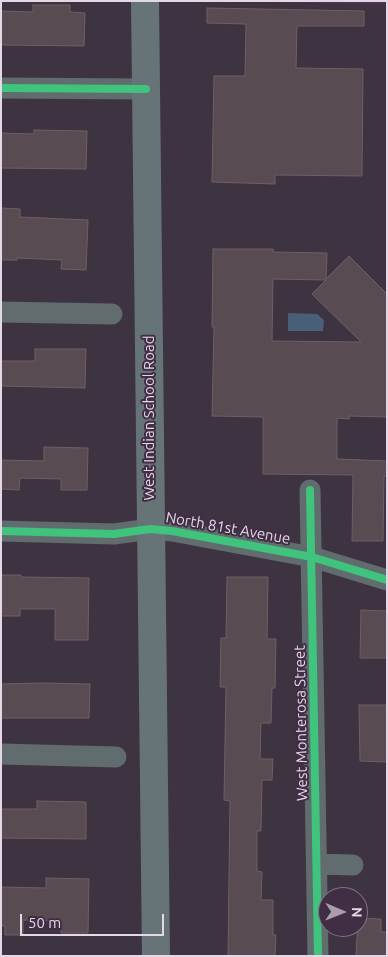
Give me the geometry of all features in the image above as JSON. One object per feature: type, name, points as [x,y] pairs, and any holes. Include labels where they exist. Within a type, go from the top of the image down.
[{"type":"main road","name":"West Indian School Road","points":[[145,1],[156,956]]},
{"type":"street","points":[[1,88],[146,89]]},
{"type":"street","points":[[1,312],[112,314]]},
{"type":"street","name":"West Monterosa Street","points":[[310,490],[318,956]]},
{"type":"street","name":"North 81st Avenue","points":[[1,532],[114,534],[150,529],[172,531],[312,557],[387,580]]},
{"type":"street","points":[[1,754],[116,757]]},
{"type":"street","points":[[317,864],[353,865]]},
{"type":"shaded area","points":[[228,1],[387,1],[387,5]]},
{"type":"water","points":[[288,313],[317,314],[324,320],[323,331],[288,331]]},
{"type":"building","points":[[33,5],[70,5],[70,12],[85,13],[84,46],[1,45],[1,11],[33,12]]},
{"type":"building","points":[[207,8],[364,11],[364,26],[297,26],[296,68],[363,69],[362,176],[275,175],[275,184],[212,182],[214,76],[245,76],[246,24],[207,23]]},
{"type":"building","points":[[34,130],[87,131],[86,169],[1,168],[1,133],[34,134]]},
{"type":"building","points":[[1,208],[20,209],[20,217],[88,220],[86,270],[61,269],[62,260],[17,258],[17,260],[1,260]]},
{"type":"building","points":[[213,249],[273,249],[273,252],[327,253],[326,279],[349,256],[387,294],[387,417],[349,416],[349,419],[337,418],[337,459],[387,461],[387,476],[384,476],[383,541],[352,541],[353,475],[263,474],[263,417],[212,416],[214,327],[212,327]],"holes":[[[273,279],[326,280],[312,294],[361,342],[272,341]]]},
{"type":"building","points":[[35,349],[86,349],[85,388],[1,386],[1,361],[35,361]]},
{"type":"building","points":[[44,447],[88,448],[87,490],[61,490],[61,479],[20,478],[19,490],[1,489],[1,460],[44,461]]},
{"type":"building","points":[[1,575],[89,578],[88,640],[55,640],[55,609],[20,609],[20,616],[1,616]]},
{"type":"building","points":[[227,577],[268,577],[267,639],[276,639],[275,688],[272,688],[271,723],[261,723],[260,759],[273,759],[272,780],[262,780],[261,831],[257,831],[257,871],[262,872],[261,900],[273,900],[273,935],[276,935],[275,956],[228,956],[230,801],[224,800],[226,687],[220,687],[221,638],[226,638]]},
{"type":"building","points":[[361,610],[387,611],[387,658],[360,658]]},
{"type":"building","points":[[1,684],[90,684],[89,718],[1,718]]},
{"type":"building","points":[[359,705],[387,705],[387,762],[360,761]]},
{"type":"building","points":[[37,801],[86,802],[86,839],[1,838],[1,809],[37,809]]},
{"type":"building","points":[[46,878],[89,879],[88,933],[61,933],[61,921],[23,920],[23,935],[5,935],[5,926],[1,926],[1,887],[46,888]]},
{"type":"building","points":[[368,918],[381,919],[381,932],[387,932],[387,956],[356,956],[357,937],[368,937]]},
{"type":"cycle path","points":[[1,88],[146,89]]},
{"type":"cycle path","points":[[310,490],[318,956]]},
{"type":"cycle path","points":[[1,531],[114,534],[150,529],[172,531],[312,557],[387,580]]}]
